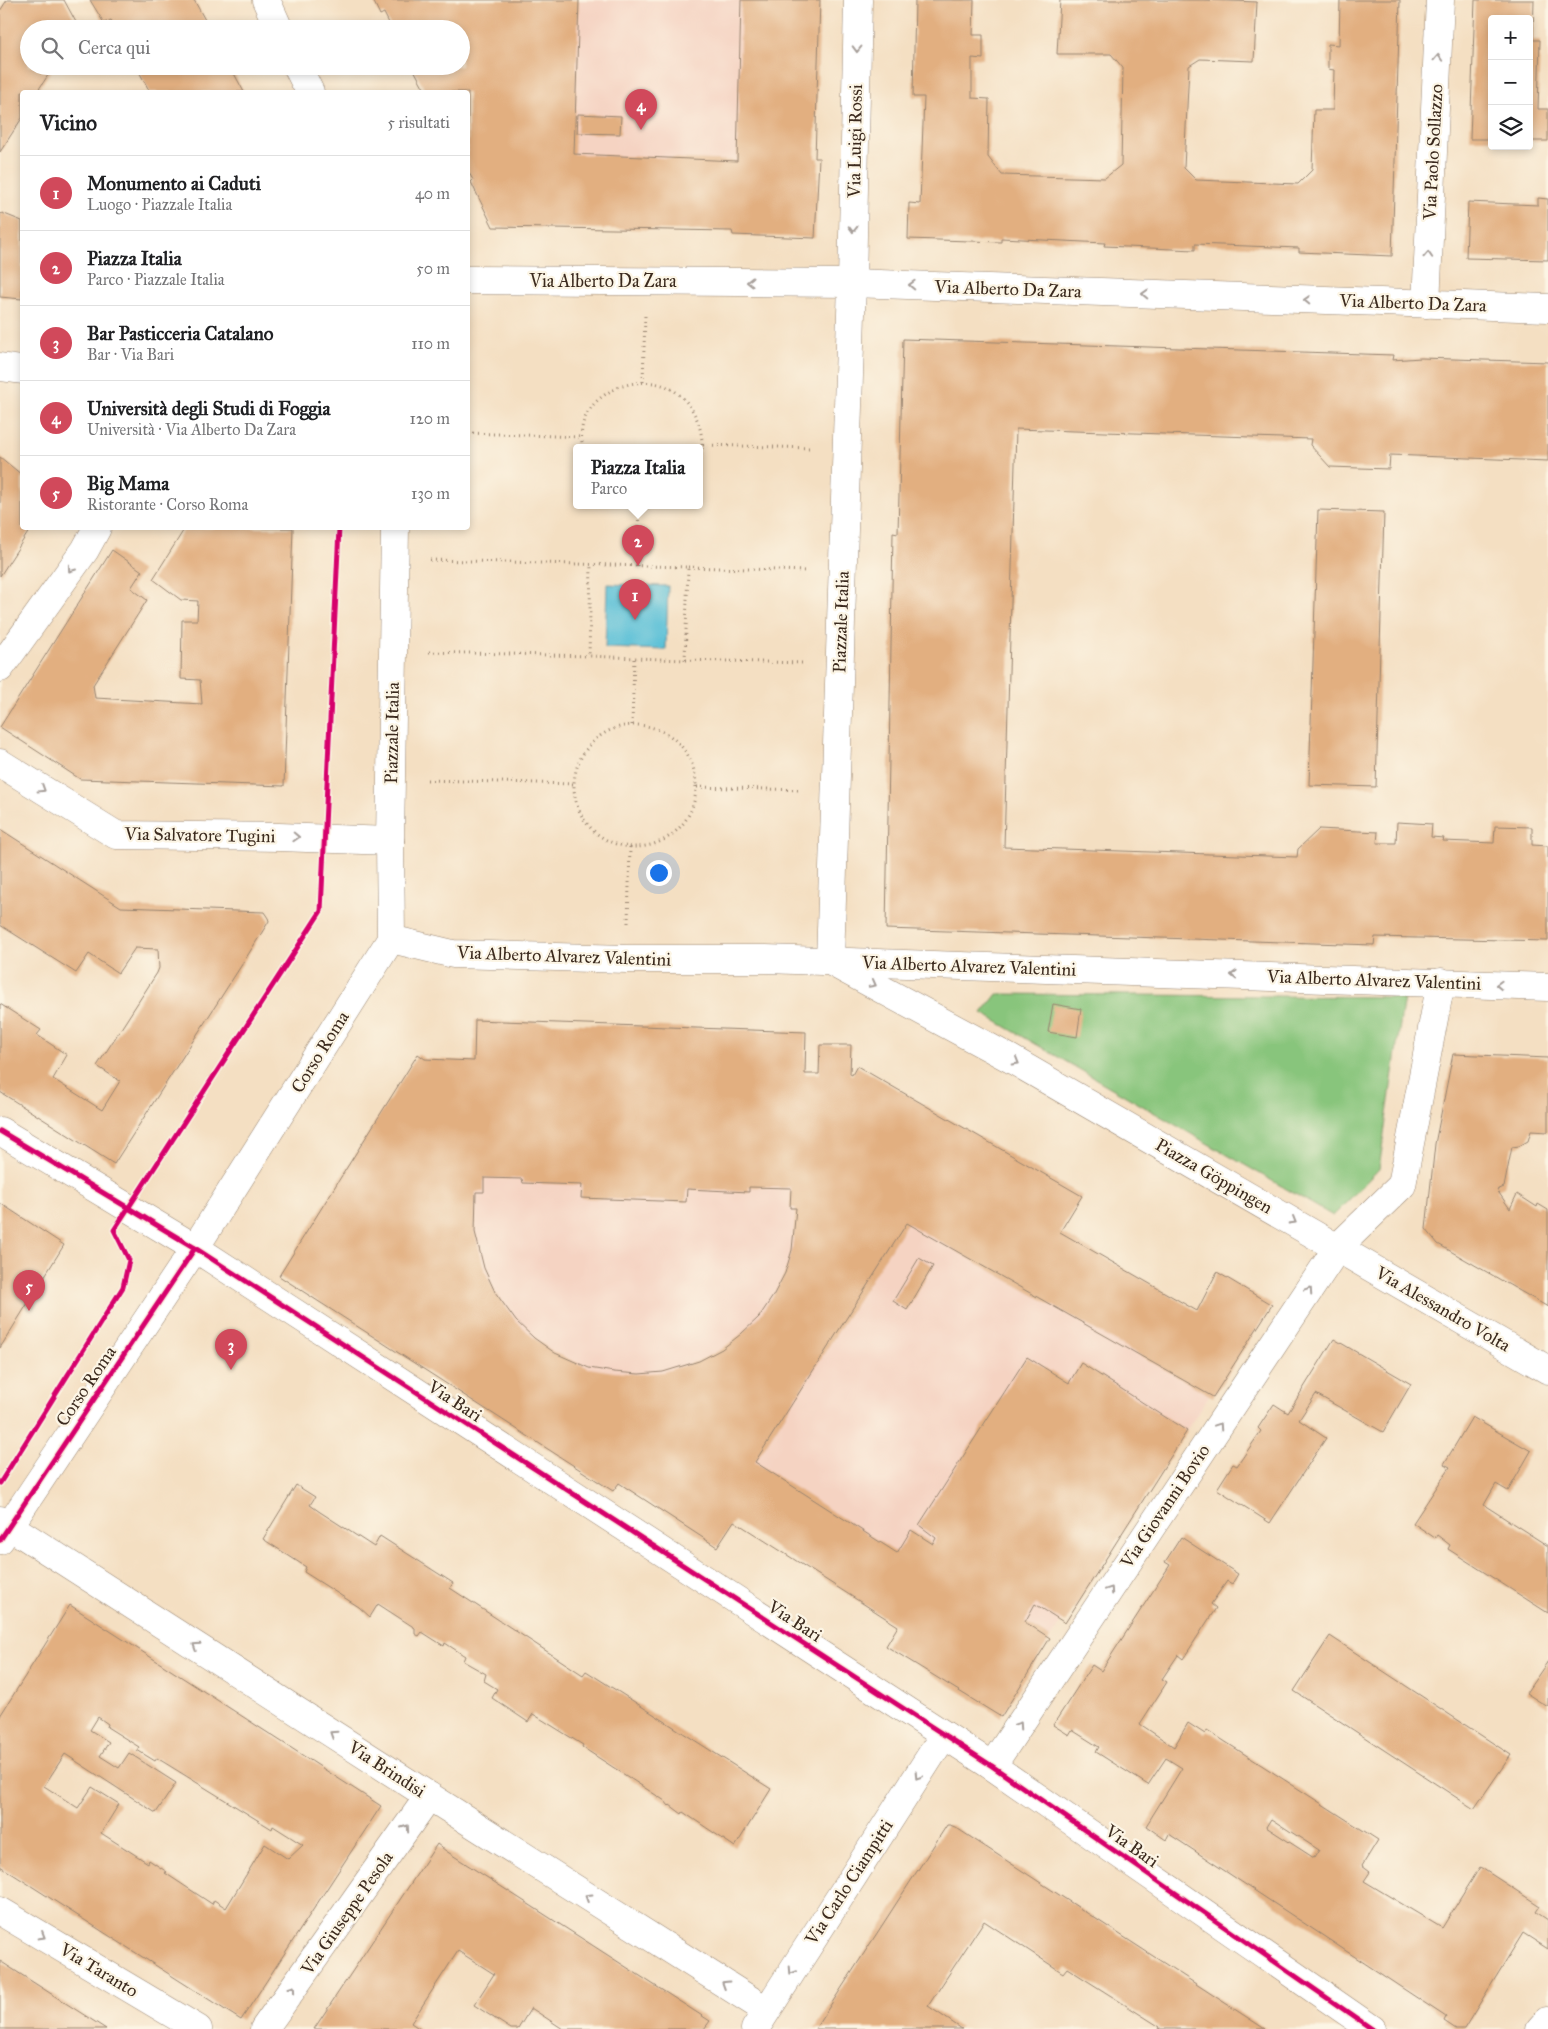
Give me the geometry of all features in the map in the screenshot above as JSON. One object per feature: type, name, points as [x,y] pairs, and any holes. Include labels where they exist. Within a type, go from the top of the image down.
[{"type":"street","points":[[266,0],[275,20]]},
{"type":"street","name":"Via Luigi Rossi","points":[[852,283],[858,0]]},
{"type":"street","name":"Via Paolo Sollazzo","points":[[1426,304],[1440,0]]},
{"type":"street","points":[[302,75],[309,90]]},
{"type":"street","name":"Via Alberto Da Zara","points":[[470,280],[852,283],[1548,308]]},
{"type":"street","name":"Piazzale Italia","points":[[830,961],[852,283]]},
{"type":"street","points":[[0,367],[20,370]]},
{"type":"street","points":[[0,668],[85,550],[96,530]]},
{"type":"street","name":"Piazzale Italia","points":[[391,939],[390,841],[395,530]]},
{"type":"street","name":"Via Salvatore Tugini","points":[[0,763],[116,834],[279,836],[390,841]]},
{"type":"street","name":"Via Alberto Alvarez Valentini","points":[[391,939],[453,954],[627,959],[830,961],[1548,987]]},
{"type":"street","name":"Corso Roma","points":[[3,1528],[195,1248],[391,939]]},
{"type":"street","name":"Piazza Göppingen","points":[[830,961],[1011,1059],[1338,1247]]},
{"type":"street","points":[[1338,1247],[1402,1185],[1440,982]]},
{"type":"street","name":"Via Bari","points":[[0,1131],[195,1248],[992,1766],[1372,2029]]},
{"type":"street","name":"Via Alessandro Volta","points":[[1338,1247],[1548,1370]]},
{"type":"street","name":"Via Giovanni Bovio","points":[[992,1766],[1338,1247]]},
{"type":"street","name":"Via Brindisi","points":[[3,1528],[429,1796],[760,2020]]},
{"type":"street","name":"Via Carlo Ciampitti","points":[[760,2020],[944,1735]]},
{"type":"street","name":"Via Giuseppe Pesola","points":[[264,2029],[429,1796]]},
{"type":"street","name":"Via Taranto","points":[[0,1911],[198,2029]]},
{"type":"street","points":[[1540,2029],[1548,2020]]},
{"type":"path","points":[[643,382],[646,282]]},
{"type":"path","points":[[582,444],[582,427],[591,408],[606,393],[626,384],[643,382],[665,386],[683,398],[700,423],[703,444]]},
{"type":"path","points":[[470,433],[582,437]]},
{"type":"path","points":[[703,445],[846,449]]},
{"type":"path","points":[[637,566],[639,509]]},
{"type":"path","points":[[395,559],[843,572]]},
{"type":"path","points":[[589,656],[591,564]]},
{"type":"path","points":[[685,660],[688,567]]},
{"type":"path","points":[[393,651],[840,664]]},
{"type":"path","points":[[632,725],[634,658]]},
{"type":"path","points":[[632,725],[654,728],[670,737],[685,752],[693,766],[697,787],[694,805],[688,818],[670,837],[645,847],[624,847],[605,840],[586,824],[576,805],[574,784],[577,766],[589,746],[605,732],[632,725]]},
{"type":"path","points":[[391,779],[574,784]]},
{"type":"path","points":[[697,787],[836,791]]},
{"type":"path","points":[[627,959],[630,847]]},
{"type":"shaded area","points":[[377,0],[818,0],[812,231],[497,222],[470,171],[470,90],[426,90],[418,75],[470,75],[470,20],[435,20]]},
{"type":"shaded area","points":[[803,1077],[1056,1235],[1199,1315],[1267,1307],[1000,1715],[902,1625],[689,1489],[670,1515],[362,1153]]},
{"type":"green space","points":[[997,994],[1404,997],[1379,1169],[1333,1216],[982,1013]]},
{"type":"water","points":[[607,584],[668,586],[666,650],[605,648]]},
{"type":"building","points":[[7,0],[64,0],[75,20],[20,20],[20,75],[48,75],[39,89],[41,90],[20,90],[20,121],[0,152],[0,11]]},
{"type":"building","points":[[90,0],[194,0],[205,20],[111,20],[102,20]]},
{"type":"building","points":[[373,0],[579,0],[574,154],[737,161],[741,0],[820,0],[815,158],[819,158],[815,238],[733,235],[732,231],[493,227],[471,182],[473,180],[470,175],[470,90],[425,90],[417,75],[470,75],[470,20],[388,20],[384,13],[380,15]]},
{"type":"building","points":[[915,0],[974,0],[973,35],[983,35],[983,59],[972,58],[972,98],[989,99],[988,157],[1002,175],[1105,178],[1121,165],[1123,68],[1111,54],[1057,54],[1060,0],[1257,2],[1254,61],[1200,59],[1189,66],[1184,168],[1196,180],[1298,184],[1312,170],[1314,110],[1333,110],[1334,70],[1328,69],[1328,44],[1339,45],[1340,0],[1400,0],[1392,256],[1299,252],[1299,248],[1195,244],[1195,250],[1104,246],[1105,243],[1001,238],[1001,242],[908,239],[909,203],[920,204],[924,97],[913,97]]},
{"type":"building","points":[[1475,0],[1534,0],[1533,40],[1533,15],[1488,15],[1488,139],[1470,139]]},
{"type":"building","points":[[1533,40],[1540,40],[1538,109],[1548,109],[1548,141],[1533,141]]},
{"type":"building","points":[[141,75],[235,75],[243,90],[149,90]]},
{"type":"building","points":[[578,114],[621,116],[620,134],[577,133]]},
{"type":"building","points":[[1538,198],[1548,199],[1548,260],[1466,258],[1468,202],[1538,205]]},
{"type":"building","points":[[2,213],[20,220],[20,299],[0,297],[0,215]]},
{"type":"building","points":[[903,339],[1393,355],[1392,360],[1421,358],[1548,362],[1548,461],[1390,455],[1389,469],[1330,467],[1310,445],[1311,439],[1016,429],[1004,847],[1297,857],[1298,849],[1319,829],[1378,832],[1377,843],[1396,843],[1397,822],[1432,824],[1431,837],[1444,838],[1443,841],[1494,843],[1495,826],[1532,827],[1532,845],[1548,846],[1548,941],[1375,937],[1374,945],[886,929],[893,532],[898,533]]},
{"type":"building","points":[[0,457],[20,473],[20,530],[30,530],[0,576]]},
{"type":"building","points":[[1318,510],[1384,512],[1376,787],[1309,785]]},
{"type":"building","points":[[184,530],[293,530],[284,786],[80,779],[0,727],[112,550],[142,571],[131,588],[147,600],[93,685],[95,698],[202,704],[200,680],[181,679],[182,620],[197,620],[198,601],[181,600],[153,579]]},
{"type":"building","points":[[0,829],[121,907],[264,912],[268,918],[269,921],[241,966],[114,1164],[0,1092],[0,1004],[41,1030],[37,1035],[67,1055],[53,1079],[102,1110],[120,1081],[97,1066],[157,973],[159,968],[158,949],[135,948],[118,973],[89,954],[76,973],[0,925]]},
{"type":"building","points":[[1053,1004],[1081,1009],[1077,1037],[1048,1032]]},
{"type":"building","points":[[475,1020],[806,1032],[805,1074],[819,1074],[820,1045],[851,1045],[850,1074],[852,1075],[857,1066],[1082,1196],[1060,1232],[1197,1311],[1217,1272],[1272,1305],[1213,1397],[907,1223],[755,1462],[897,1553],[911,1530],[933,1544],[936,1538],[919,1525],[1027,1357],[1069,1383],[1081,1363],[1187,1431],[1065,1623],[1035,1604],[1025,1622],[1050,1638],[1001,1717],[886,1646],[898,1626],[734,1521],[717,1547],[619,1483],[613,1491],[279,1276],[418,1054],[425,1059],[474,1061]],"holes":[[[484,1178],[522,1179],[523,1183],[582,1185],[581,1198],[686,1202],[687,1189],[749,1192],[749,1187],[791,1188],[790,1208],[796,1208],[792,1250],[785,1273],[759,1317],[722,1349],[699,1361],[663,1372],[639,1374],[589,1368],[555,1353],[534,1338],[516,1321],[495,1292],[484,1268],[475,1232],[476,1192],[484,1192]]]},
{"type":"building","points":[[1453,1054],[1548,1058],[1548,1132],[1531,1131],[1528,1141],[1519,1146],[1512,1147],[1504,1187],[1497,1190],[1510,1209],[1517,1194],[1537,1207],[1538,1204],[1548,1210],[1548,1307],[1438,1244],[1426,1229],[1435,1144]]},
{"type":"building","points":[[0,1203],[64,1245],[0,1348]]},
{"type":"building","points":[[919,1258],[933,1266],[907,1310],[893,1301]]},
{"type":"building","points":[[1334,1339],[1411,1384],[1383,1432],[1316,1394],[1299,1420],[1326,1438],[1270,1523],[1217,1489],[1233,1464],[1237,1466],[1261,1431],[1258,1428],[1274,1404],[1288,1413]]},
{"type":"building","points":[[1472,1417],[1531,1451],[1508,1491],[1496,1484],[1484,1505],[1548,1546],[1548,1613],[1448,1549],[1450,1545],[1437,1535],[1435,1538],[1413,1523],[1450,1467],[1444,1464]]},
{"type":"building","points":[[296,1485],[315,1497],[310,1505],[374,1547],[380,1536],[453,1583],[450,1588],[583,1675],[586,1671],[771,1789],[735,1847],[683,1812],[682,1814],[669,1806],[665,1801],[582,1747],[583,1745],[533,1714],[528,1722],[492,1698],[497,1689],[484,1681],[486,1674],[463,1661],[465,1656],[445,1643],[444,1646],[422,1632],[419,1636],[415,1634],[415,1628],[378,1604],[370,1617],[359,1607],[304,1572],[306,1567],[263,1539]]},
{"type":"building","points":[[1181,1537],[1238,1574],[1232,1584],[1227,1581],[1211,1604],[1216,1608],[1183,1659],[1178,1655],[1162,1679],[1167,1682],[1140,1724],[1174,1747],[1188,1723],[1205,1734],[1207,1730],[1378,1840],[1362,1866],[1370,1872],[1364,1881],[1442,1928],[1480,1867],[1540,1906],[1536,1912],[1548,1920],[1548,1949],[1523,1933],[1464,2029],[1456,2029],[1444,2021],[1446,2017],[1169,1834],[1166,1840],[1146,1826],[1182,1768],[1166,1758],[1148,1785],[1096,1752],[1099,1747],[1072,1730],[1069,1735],[1053,1725],[1092,1665],[1101,1671],[1170,1565],[1165,1562]],"holes":[[[1271,1819],[1319,1850],[1314,1858],[1266,1827]]]},
{"type":"building","points":[[70,1605],[381,1806],[241,2020],[0,1866],[0,1716]],"holes":[[[98,1717],[108,1724],[107,1727],[139,1747],[137,1750],[155,1761],[157,1758],[272,1829],[273,1826],[303,1845],[288,1859],[265,1844],[226,1908],[214,1900],[212,1904],[149,1860],[148,1863],[101,1833],[119,1804],[92,1787],[78,1808],[44,1786],[65,1754],[156,1813],[176,1783],[129,1753],[119,1768],[100,1756],[109,1742],[90,1730]]]},
{"type":"building","points":[[1330,1636],[1511,1755],[1474,1809],[1294,1691]]},
{"type":"building","points":[[1548,1661],[1548,1707],[1526,1693]]},
{"type":"building","points":[[947,1825],[955,1827],[1265,2029],[1159,2029],[1160,2027],[1067,1968],[1063,1973],[984,1921],[928,2006],[962,2029],[815,2029]]},
{"type":"building","points":[[437,1844],[710,2021],[704,2029],[563,2029],[531,2008],[518,2029],[511,2029],[474,2005],[494,1974],[458,1951],[411,2023],[420,2029],[314,2029]]},
{"type":"building","points":[[0,1961],[106,2029],[0,2029]]},
{"type":"cycle path","points":[[0,1483],[123,1287],[129,1260],[114,1230],[321,911],[339,530]]},
{"type":"cycle path","points":[[0,1131],[195,1248],[992,1766],[1372,2029]]},
{"type":"cycle path","points":[[0,1540],[195,1248]]},
{"type":"place","name":"Università degli Studi di Foggia","points":[[641,130]]},
{"type":"place","name":"Piazza Italia","points":[[638,566]]},
{"type":"place","name":"Monumento ai Caduti","points":[[635,620]]},
{"type":"place","name":"Big Mama","points":[[29,1311]]},
{"type":"place","name":"Bar Pasticceria Catalano","points":[[231,1370]]}]
